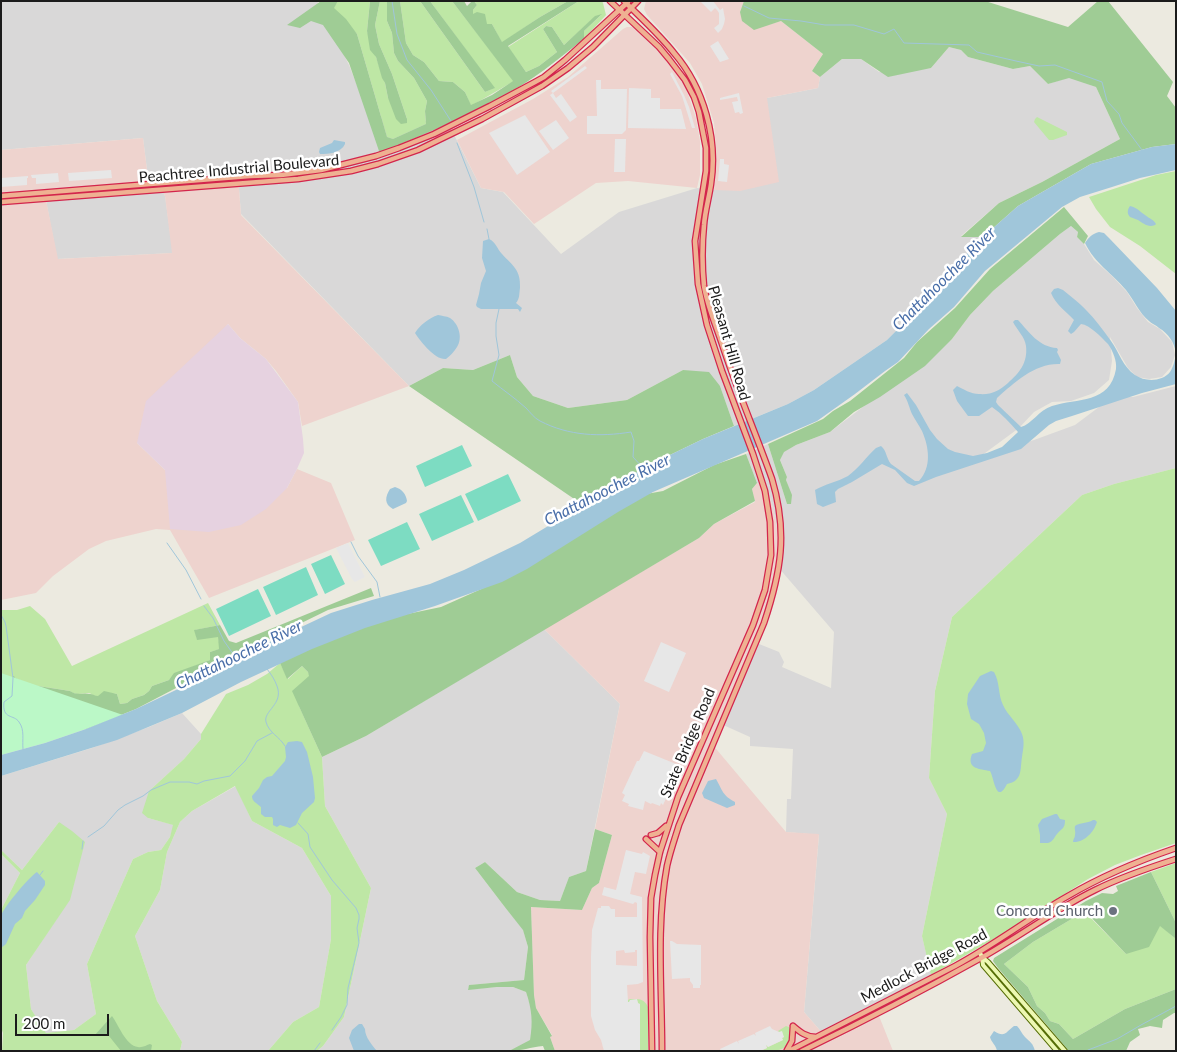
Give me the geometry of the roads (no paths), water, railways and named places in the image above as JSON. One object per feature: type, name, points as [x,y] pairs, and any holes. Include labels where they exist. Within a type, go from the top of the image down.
[{"type":"highway","name":"Pleasant Hill Road","points":[[610,1],[659,47],[675,66],[689,88],[699,112],[706,148],[706,171],[695,241],[698,284],[707,325],[722,373],[753,454]]},
{"type":"highway","name":"Peachtree Industrial Boulevard","points":[[1,202],[298,180],[351,171],[378,164],[418,150],[480,120],[542,86],[593,47],[638,1]]},
{"type":"highway","name":"Pleasant Hill Road","points":[[626,2],[681,61],[692,79],[706,111],[713,164],[704,224],[702,257],[704,288],[724,353],[763,454]]},
{"type":"highway","name":"Peachtree Industrial Boulevard","points":[[1,196],[281,175],[321,170],[376,156],[434,134],[535,82],[565,60],[626,2]]},
{"type":"highway","points":[[695,241],[698,250],[701,283],[704,288]]},
{"type":"highway","name":"State Bridge Road","points":[[652,1051],[651,898],[660,852],[682,788],[752,625],[765,590],[771,555],[770,522],[765,490],[753,454]]},
{"type":"highway","name":"State Bridge Road","points":[[662,1051],[661,931],[663,896],[669,858],[679,825],[764,624],[779,569],[782,541],[778,498],[763,454]]},
{"type":"highway","points":[[651,835],[661,831],[669,823]]},
{"type":"highway","points":[[646,839],[660,852]]},
{"type":"highway","name":"Medlock Bridge Road","points":[[788,1051],[955,966],[1089,884],[1132,864],[1176,848]]},
{"type":"highway","name":"Medlock Bridge Road","points":[[802,1051],[939,982],[1094,890],[1176,858]]},
{"type":"highway","points":[[788,1051],[792,1041],[793,1026],[808,1036],[817,1037]]},
{"type":"highway","points":[[815,1051],[820,1042]]},
{"type":"main road","points":[[980,952],[983,965],[1057,1051]]},
{"type":"main road","points":[[982,958],[988,962],[1065,1051]]},
{"type":"water","points":[[334,140],[345,142],[345,144],[338,151],[320,154],[320,148],[332,143]]},
{"type":"water","name":"Chattahoochee River","points":[[1176,144],[1176,170],[1140,178],[1080,197],[1062,207],[985,271],[954,307],[929,329],[898,362],[817,421],[653,492],[527,569],[502,582],[365,628],[312,649],[241,682],[182,713],[117,740],[1,776],[1,755],[45,743],[136,709],[331,613],[430,584],[464,570],[520,543],[643,468],[703,439],[788,404],[814,390],[887,340],[927,300],[983,237],[1018,206],[1091,164],[1152,147]]},
{"type":"water","points":[[1130,206],[1153,220],[1156,224],[1148,226],[1130,217],[1128,209]]},
{"type":"water","points":[[1099,232],[1104,233],[1109,238],[1157,288],[1176,311],[1176,353],[1174,345],[1163,330],[1145,318],[1126,290],[1089,250],[1085,243],[1091,236]]},
{"type":"water","points":[[489,239],[518,272],[520,288],[519,298],[516,303],[522,308],[520,312],[518,309],[481,309],[476,305],[486,271],[482,258],[483,241]]},
{"type":"water","points":[[1054,289],[1063,290],[1089,313],[1111,341],[1127,368],[1135,375],[1148,380],[1163,378],[1170,372],[1176,353],[1176,384],[1056,421],[1021,449],[914,486],[907,483],[895,470],[882,464],[838,489],[835,492],[836,502],[823,507],[817,504],[815,490],[848,476],[876,448],[881,446],[891,464],[915,481],[919,481],[926,470],[928,450],[922,431],[904,395],[907,393],[930,430],[948,449],[973,456],[1002,447],[1018,432],[992,407],[979,416],[968,416],[957,401],[953,390],[957,386],[973,393],[991,393],[1008,383],[1016,375],[1026,358],[1026,346],[1013,322],[1015,320],[1018,320],[1040,342],[1057,348],[1061,360],[1060,364],[1034,370],[997,398],[996,402],[998,405],[1021,427],[1047,408],[1091,398],[1107,388],[1113,380],[1116,369],[1112,350],[1099,335],[1084,325],[1081,324],[1071,334],[1068,331],[1074,320],[1058,304],[1051,293]]},
{"type":"water","points":[[438,315],[450,318],[456,324],[460,335],[457,347],[446,359],[433,354],[415,333],[425,322]]},
{"type":"water","points":[[395,487],[403,492],[407,501],[393,509],[388,505],[386,498],[390,489]]},
{"type":"water","points":[[991,671],[996,676],[1003,705],[1020,730],[1023,740],[1020,774],[1016,780],[1007,784],[1000,792],[996,788],[990,771],[978,769],[971,763],[972,754],[983,751],[986,743],[984,733],[979,724],[971,719],[967,704],[968,694],[980,676]]},
{"type":"water","points":[[288,742],[302,742],[307,752],[313,777],[315,798],[314,802],[302,813],[296,825],[290,828],[280,825],[277,827],[273,825],[272,817],[265,817],[261,814],[261,807],[254,801],[252,796],[263,780],[272,776],[285,761],[285,747]]},
{"type":"water","points":[[716,779],[723,792],[735,802],[735,805],[727,808],[704,798],[702,793],[708,781]]},
{"type":"water","points":[[1055,814],[1060,819],[1065,820],[1064,827],[1052,841],[1040,843],[1038,825],[1042,819]]},
{"type":"water","points":[[1093,820],[1097,822],[1091,833],[1081,841],[1073,842],[1075,826]]},
{"type":"water","points":[[37,872],[45,881],[45,885],[25,911],[22,918],[15,924],[6,944],[1,948],[1,916],[17,893]]},
{"type":"water","points":[[359,1024],[362,1024],[367,1038],[377,1051],[354,1051],[349,1038],[352,1030]]},
{"type":"water","points":[[1014,1026],[1018,1027],[1032,1044],[1035,1051],[997,1051],[990,1037],[994,1031],[1003,1034]]},
{"type":"waterway","points":[[392,1],[397,34],[407,60],[431,90],[451,121]]},
{"type":"waterway","points":[[744,6],[769,18],[825,25],[854,25],[884,34],[894,29],[904,43],[969,45],[977,52],[1039,66],[1055,65],[1102,82],[1107,101],[1119,114],[1122,123],[1142,150],[1141,152]]},
{"type":"waterway","points":[[457,143],[474,187],[484,222]]},
{"type":"waterway","points":[[487,229],[489,239]]},
{"type":"waterway","name":"Chattahoochee River","points":[[499,309],[496,323],[499,355],[492,381],[522,404],[536,418],[551,426],[562,430],[596,435],[631,432],[634,441],[633,457],[644,469]]},
{"type":"waterway","points":[[351,542],[358,556],[377,582],[380,597]]},
{"type":"waterway","points":[[167,543],[186,570],[201,599]]},
{"type":"waterway","name":"Chattahoochee River","points":[[204,606],[236,658]]},
{"type":"waterway","points":[[1,615],[6,626],[13,678],[12,696],[4,702],[4,708],[5,712],[21,725],[23,749]]},
{"type":"waterway","points":[[267,669],[277,686],[278,698],[267,714],[266,722],[267,726],[285,746]]},
{"type":"waterway","points":[[88,837],[104,826],[118,810],[151,790],[170,782],[197,784],[230,776],[245,761],[257,741],[272,733]]},
{"type":"waterway","points":[[298,823],[308,834],[310,847],[332,880],[356,908],[359,915],[357,928],[359,943],[348,988],[347,1005],[332,1030]]},
{"type":"waterway","points":[[82,849],[83,841]]},
{"type":"waterway","points":[[40,875],[43,871]]},
{"type":"waterway","points":[[1088,1050],[1117,1039],[1176,1006]]},
{"type":"waterway","points":[[314,1051],[320,1043]]},
{"type":"place","name":"Concord Church","points":[[1113,911]]}]
